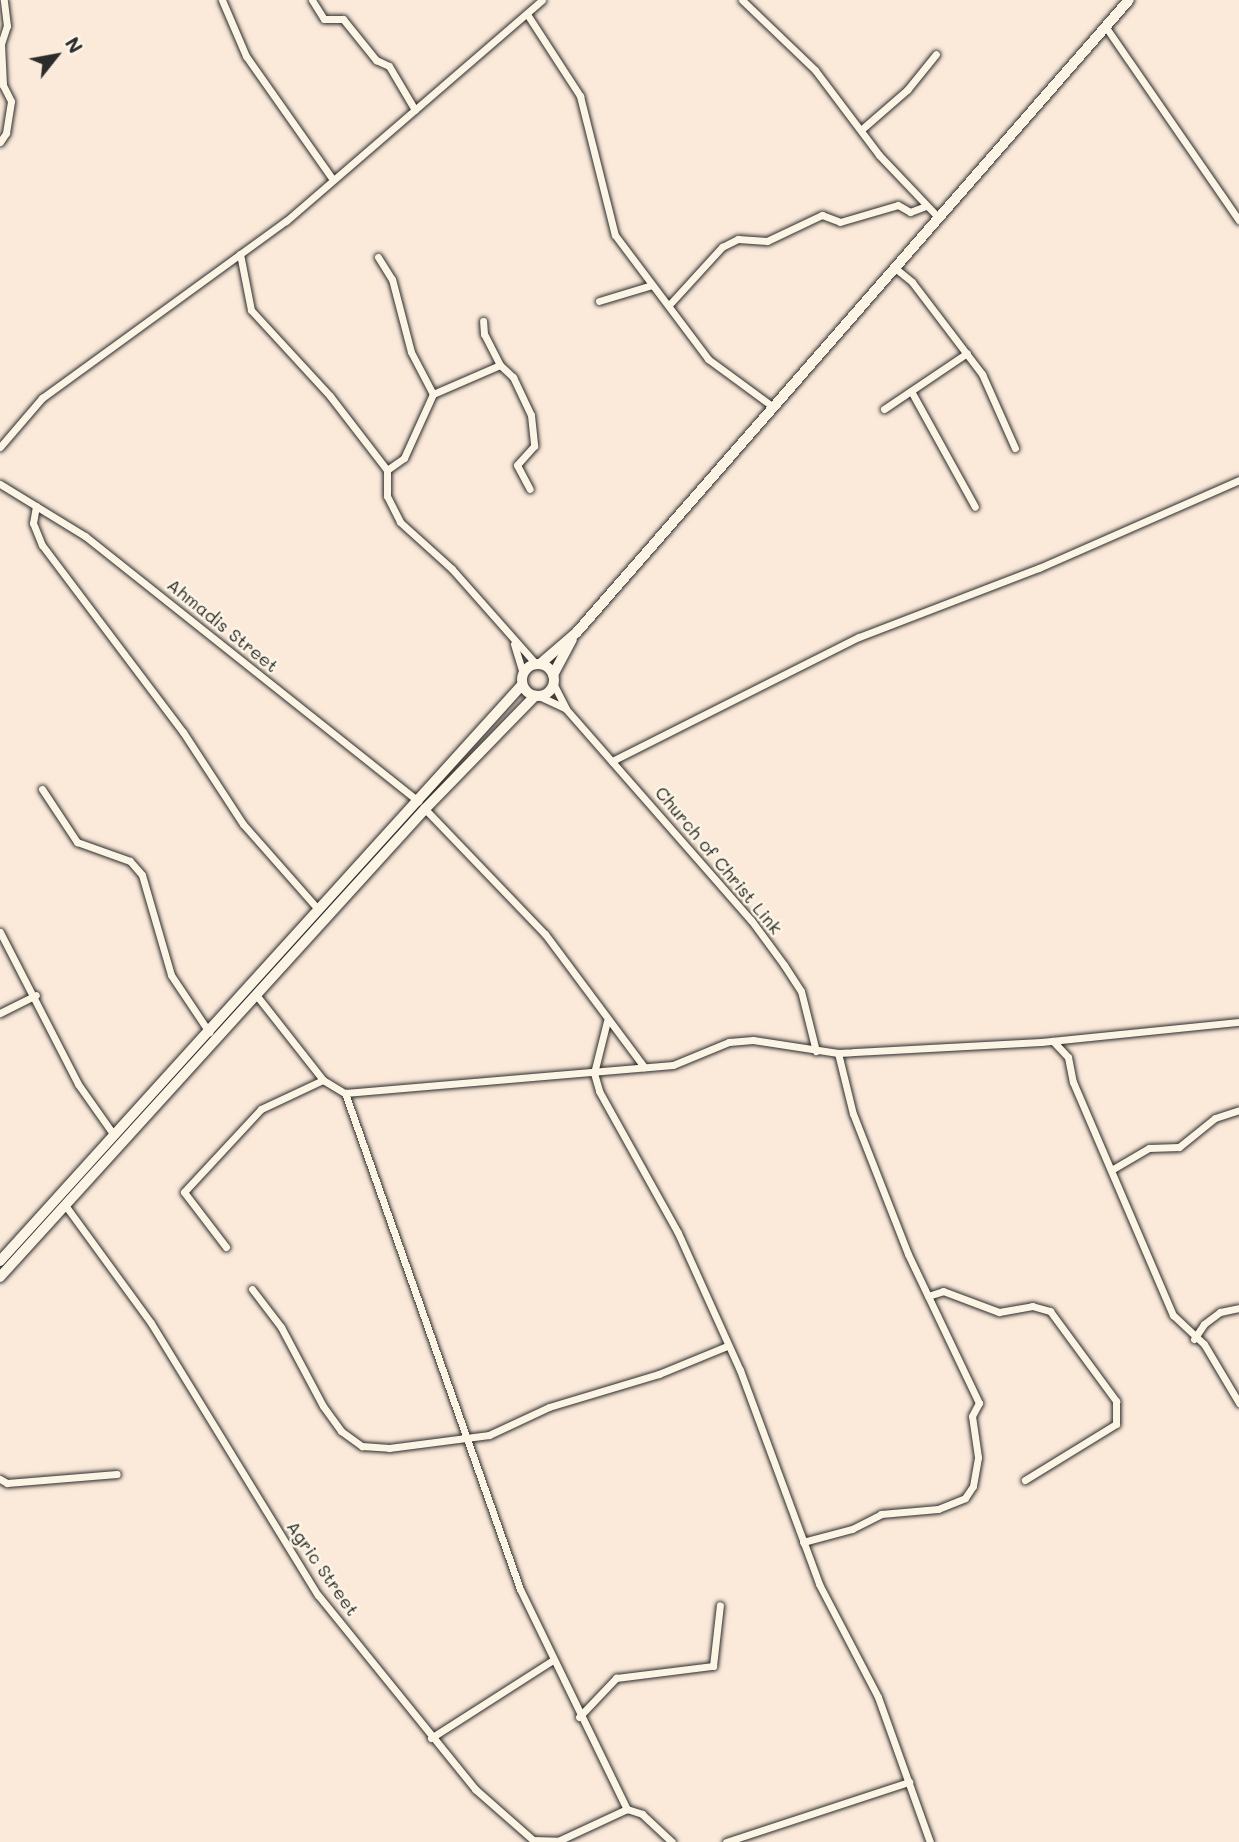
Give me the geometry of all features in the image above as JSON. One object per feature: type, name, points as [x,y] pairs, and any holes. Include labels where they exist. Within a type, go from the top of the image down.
[{"type":"highway","points":[[0,1261],[62,1201],[257,996],[522,685],[523,673],[577,632],[895,268],[937,216],[1129,0]]},
{"type":"highway","points":[[0,1277],[114,1135],[318,909],[553,679],[577,632]]},
{"type":"highway","points":[[538,664],[553,679]]},
{"type":"highway","points":[[522,685],[537,696]]},
{"type":"street","points":[[0,142],[6,133],[11,101],[3,85],[1,44],[7,26],[4,0]]},
{"type":"street","points":[[222,0],[246,56],[333,180]]},
{"type":"street","points":[[312,0],[324,19],[343,19],[376,60],[389,66],[415,110]]},
{"type":"street","points":[[0,447],[42,398],[240,254],[333,180],[542,0]]},
{"type":"street","points":[[742,0],[815,70],[879,155],[937,216]]},
{"type":"street","points":[[527,14],[580,96],[607,220],[634,265],[669,305],[708,359],[772,406]]},
{"type":"street","points":[[1105,26],[1239,219]]},
{"type":"street","points":[[862,129],[907,90],[936,54]]},
{"type":"street","points":[[669,305],[722,247],[737,239],[767,241],[822,215],[841,222],[898,205],[910,212],[926,206]]},
{"type":"street","points":[[240,254],[251,310],[330,396],[387,470],[387,496],[400,522],[452,569],[512,640],[538,664]]},
{"type":"street","points":[[378,257],[392,279],[411,352],[433,394]]},
{"type":"street","points":[[895,268],[912,282],[982,374],[1015,448]]},
{"type":"street","points":[[599,301],[652,285]]},
{"type":"street","points":[[482,321],[484,334],[500,365],[513,377],[531,415],[534,446],[517,466],[530,489]]},
{"type":"street","points":[[884,409],[967,353]]},
{"type":"street","points":[[387,470],[404,458],[433,394],[500,365]]},
{"type":"street","points":[[911,391],[975,507]]},
{"type":"street","points":[[612,761],[859,637],[1039,568],[1239,480]]},
{"type":"street","name":"Ahmadis Street","points":[[0,484],[95,544],[422,805],[544,934],[603,1008],[607,1021],[645,1067]]},
{"type":"street","points":[[36,506],[33,523],[42,545],[183,732],[243,824],[318,909]]},
{"type":"street","points":[[512,640],[523,673]]},
{"type":"street","name":"Church of Christ Link","points":[[553,679],[566,709],[743,910],[784,965],[801,991],[816,1051]]},
{"type":"street","name":"Church of Christ Link","points":[[537,696],[566,709]]},
{"type":"street","points":[[42,789],[77,842],[130,861],[142,875],[171,975],[209,1032]]},
{"type":"street","points":[[0,932],[36,995],[79,1084],[114,1135]]},
{"type":"street","points":[[0,1013],[36,995]]},
{"type":"street","points":[[257,996],[323,1080],[345,1093],[456,1086],[535,1074],[594,1073],[673,1065],[729,1042],[753,1040],[838,1053],[1053,1040],[1239,1022]]},
{"type":"street","points":[[607,1021],[594,1073],[598,1091],[678,1233],[727,1346],[819,1584],[878,1697],[930,1842]]},
{"type":"street","points":[[1053,1040],[1068,1057],[1073,1082],[1113,1169],[1172,1315],[1214,1359],[1239,1403]]},
{"type":"street","points":[[803,1542],[852,1529],[881,1514],[938,1509],[965,1498],[973,1486],[978,1457],[972,1416],[979,1403],[928,1296],[853,1114],[838,1053]]},
{"type":"street","points":[[226,1247],[184,1192],[261,1108],[323,1080]]},
{"type":"street","points":[[345,1093],[520,1589],[579,1717],[627,1809],[642,1814],[673,1842]]},
{"type":"street","points":[[1113,1169],[1149,1148],[1179,1147],[1215,1118],[1239,1110]]},
{"type":"street","name":"Agric Street","points":[[62,1201],[151,1323],[318,1595],[431,1738],[475,1789],[533,1840],[558,1841],[627,1809]]},
{"type":"street","points":[[252,1289],[281,1327],[323,1406],[341,1431],[362,1446],[389,1448],[466,1439],[572,1399],[659,1374],[727,1346]]},
{"type":"street","points":[[928,1296],[943,1291],[999,1312],[1032,1306],[1050,1311],[1116,1401],[1116,1424],[1025,1480]]},
{"type":"street","points":[[1194,1339],[1204,1324],[1220,1312],[1239,1308]]},
{"type":"street","points":[[0,1479],[6,1483],[117,1474]]},
{"type":"street","points":[[579,1717],[616,1678],[713,1666],[720,1605]]},
{"type":"street","points":[[431,1738],[553,1660]]},
{"type":"street","points":[[726,1842],[909,1782]]}]
